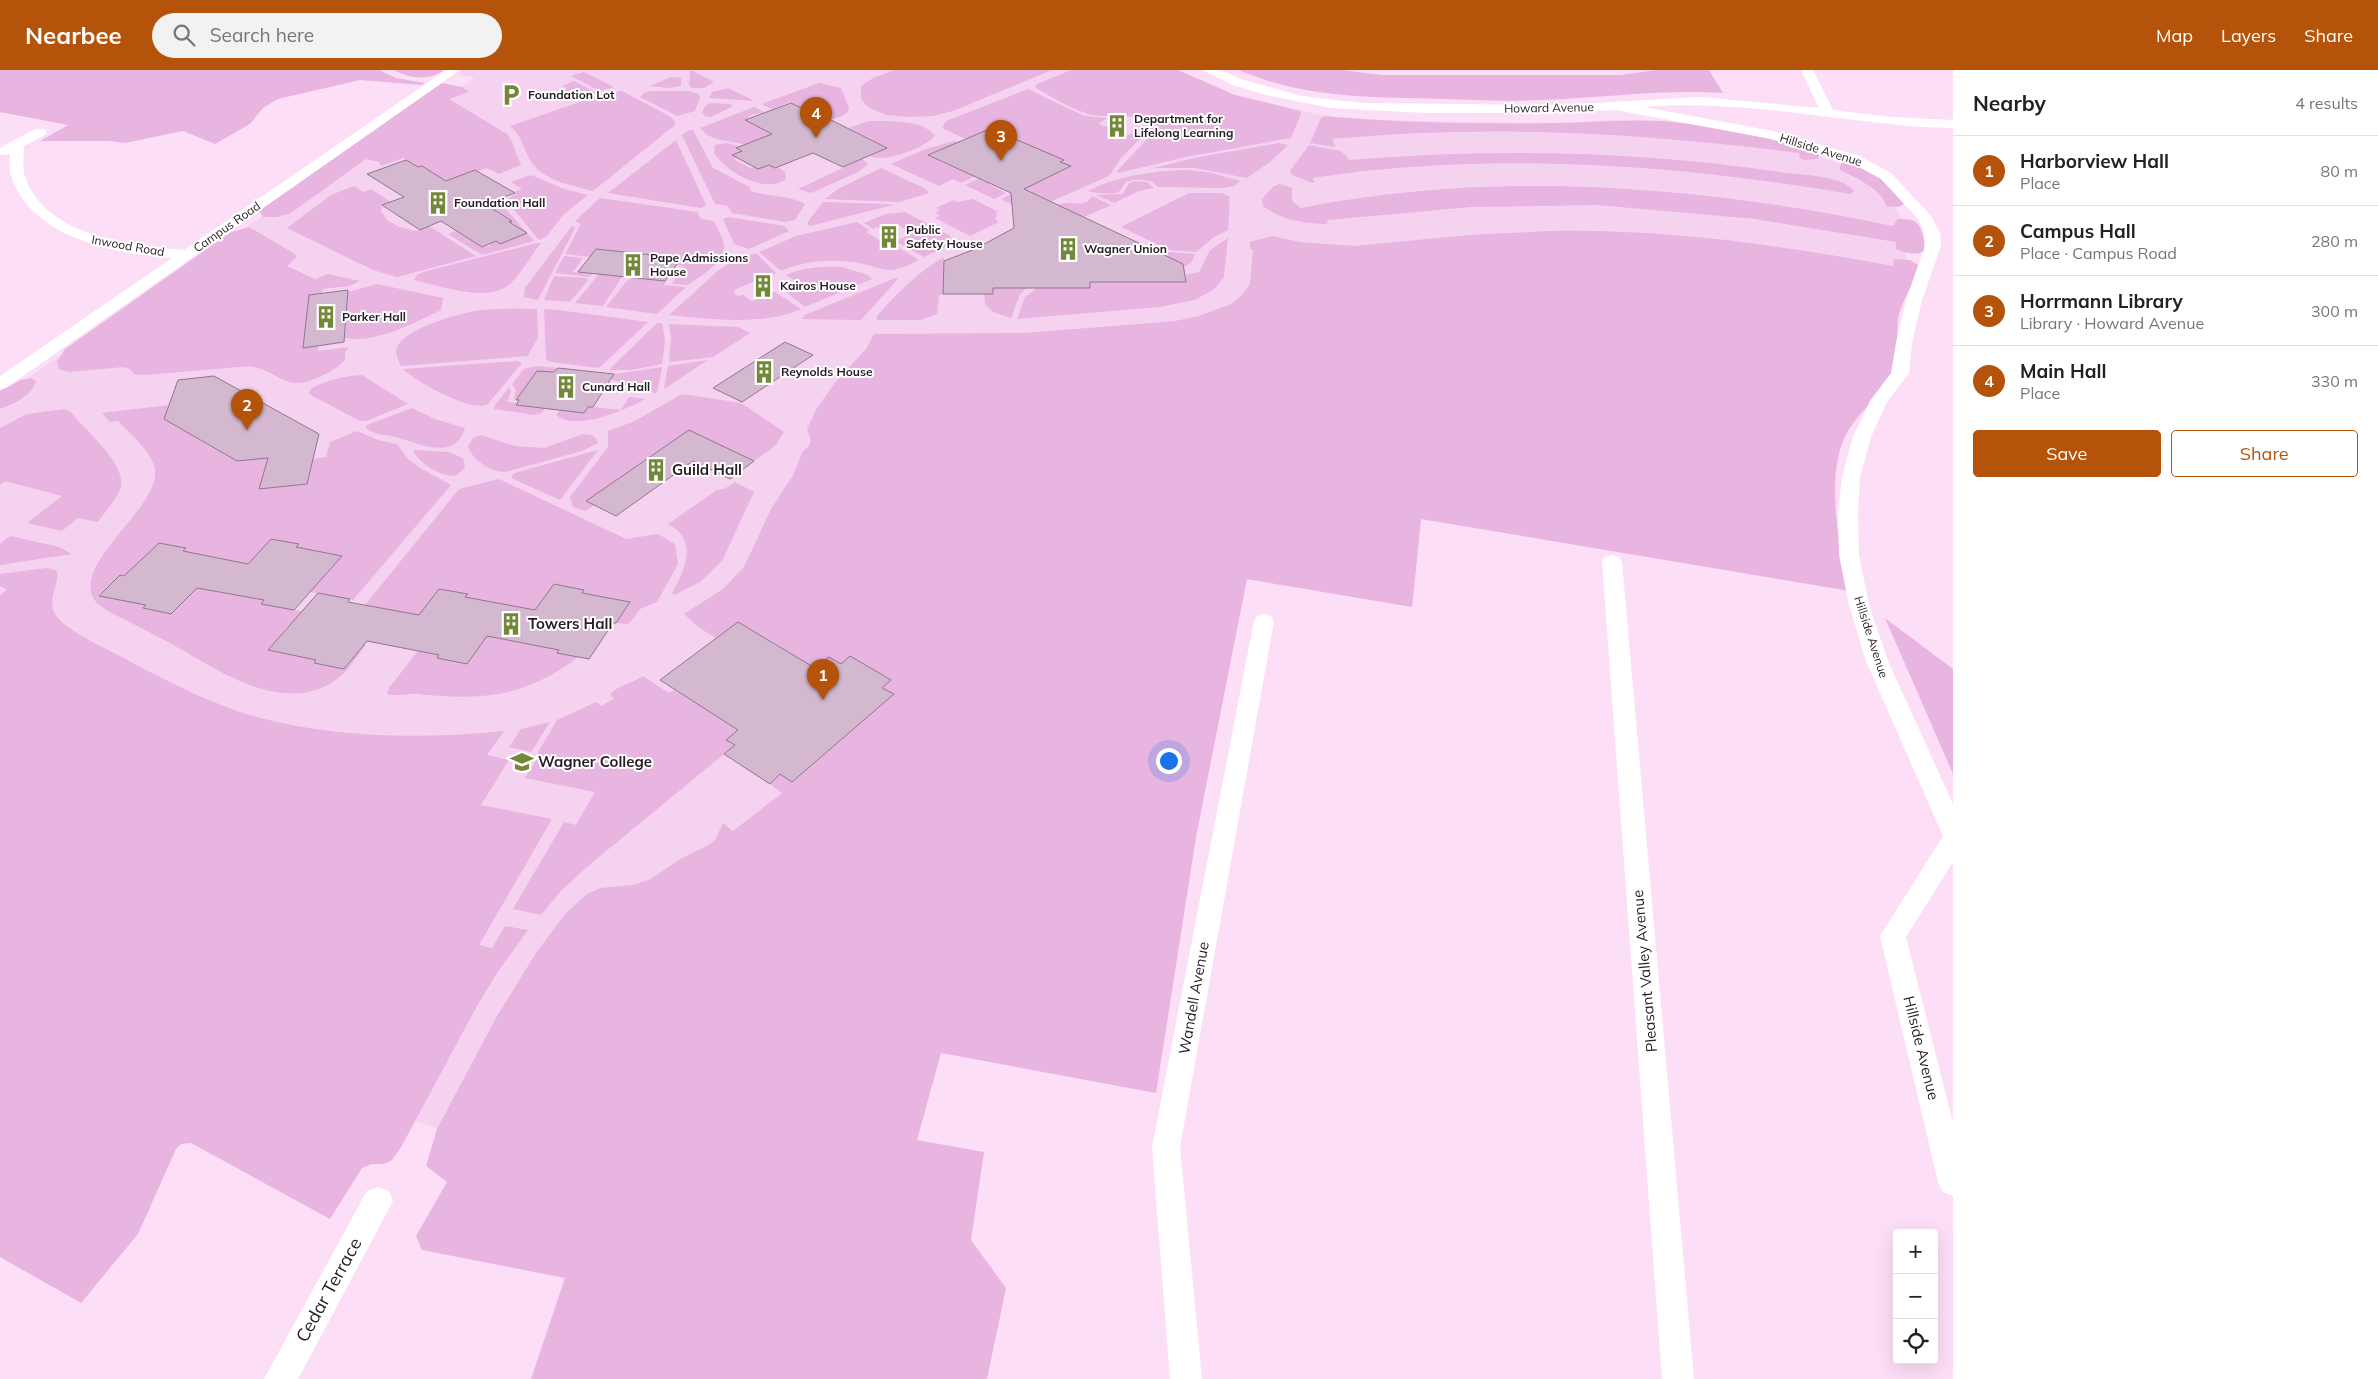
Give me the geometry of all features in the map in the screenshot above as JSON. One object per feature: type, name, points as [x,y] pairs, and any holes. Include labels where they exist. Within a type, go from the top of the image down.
[{"type":"street","name":"Campus Road","points":[[1,383],[454,70]]},
{"type":"street","name":"Howard Avenue","points":[[1208,70],[1236,83],[1275,95],[1313,103],[1354,108],[1543,110],[1658,102],[1726,102],[1828,112],[1894,121],[1953,124]]},
{"type":"street","points":[[1807,70],[1828,112]]},
{"type":"street","name":"Hillside Avenue","points":[[1615,106],[1774,135],[1855,159],[1886,176],[1926,219],[1932,233],[1933,246],[1914,300],[1904,343],[1900,373],[1879,401],[1862,437],[1852,477],[1848,512],[1850,555],[1858,604],[1877,661],[1953,831]]},
{"type":"street","name":"Howard Avenue","points":[[1894,121],[1952,138]]},
{"type":"street","points":[[0,153],[40,132]]},
{"type":"street","name":"Inwood Road","points":[[17,144],[10,170],[13,186],[20,200],[33,214],[51,226],[103,245],[140,251],[187,255]]},
{"type":"street","name":"Pleasant Valley Avenue","points":[[1612,562],[1678,1379]]},
{"type":"street","name":"Wandell Avenue","points":[[1186,1379],[1166,1148],[1264,620]]},
{"type":"street","name":"Hillside Avenue","points":[[1953,841],[1893,936],[1953,1182]]},
{"type":"street","name":"Cedar Terrace","points":[[280,1379],[378,1200]]},
{"type":"shaded area","points":[[0,70],[379,70],[396,78],[425,83],[422,85],[360,80],[278,99],[263,108],[250,124],[215,144],[183,131],[125,143],[109,141],[40,141],[68,125],[0,112]]},
{"type":"shaded area","points":[[394,70],[444,70],[432,76],[420,78]]},
{"type":"shaded area","name":"Wagner College","points":[[462,70],[1178,70],[1235,95],[1325,116],[1384,120],[1541,124],[1612,120],[1662,121],[1783,147],[1841,163],[1853,169],[1895,207],[1903,219],[1909,289],[1899,313],[1896,344],[1862,411],[1847,432],[1839,453],[1836,476],[1836,513],[1839,547],[1850,591],[1421,519],[1412,607],[1247,579],[682,1202],[71,1018],[0,993],[0,398],[185,267],[475,78],[456,74]]},
{"type":"shaded area","points":[[894,70],[1052,70],[953,111],[933,116],[908,117],[886,115],[868,107],[861,99],[861,86],[873,78]]},
{"type":"shaded area","points":[[1071,70],[1178,70],[1235,95],[1300,111],[1301,114],[1291,138],[1186,157],[1118,173],[1117,171],[1150,136],[1149,125],[1135,117],[1088,114],[1047,95],[1035,87],[1037,84]]},
{"type":"shaded area","points":[[1239,70],[1342,70],[1381,75],[1620,75],[1657,70],[1709,70],[1723,93],[1677,92],[1525,101],[1366,97],[1301,89],[1259,78]]},
{"type":"shaded area","points":[[690,71],[714,82],[704,88],[691,88],[689,85]]},
{"type":"shaded area","points":[[584,72],[614,87],[600,91],[571,76]]},
{"type":"shaded area","points":[[671,77],[681,78],[681,86],[669,88],[650,86]]},
{"type":"shaded area","points":[[574,81],[597,93],[572,101],[560,95],[567,88],[562,86]]},
{"type":"shaded area","points":[[442,83],[462,87],[469,92],[449,99],[507,134],[521,165],[499,174],[487,168],[446,181],[422,166],[411,170],[415,166],[403,158],[381,166],[379,162],[366,159],[291,213],[277,217],[263,217],[259,211]]},
{"type":"shaded area","points":[[819,83],[841,88],[849,108],[848,112],[840,117],[825,119],[818,118],[790,102],[772,109],[762,104]]},
{"type":"shaded area","points":[[729,88],[755,101],[709,98],[712,92]]},
{"type":"shaded area","points":[[1028,89],[1084,116],[1107,118],[1098,124],[1111,128],[1107,131],[1124,136],[1139,132],[1144,135],[1121,158],[1109,176],[1032,210],[1021,209],[1001,199],[1070,166],[1060,162],[1064,160],[1054,156],[1050,158],[1001,133],[997,134],[987,130],[966,139],[942,128],[946,121]]},
{"type":"shaded area","points":[[622,91],[671,117],[675,125],[593,191],[558,181],[542,173],[530,160],[520,138],[510,126],[609,92]]},
{"type":"shaded area","points":[[650,91],[689,91],[698,94],[700,98],[695,111],[677,116],[640,97]]},
{"type":"shaded area","points":[[710,103],[730,104],[733,106],[711,117],[705,116],[702,113],[705,106]]},
{"type":"shaded area","points":[[754,107],[764,112],[751,115],[745,120],[784,134],[751,147],[711,137],[700,128]]},
{"type":"shaded area","points":[[1325,116],[1408,122],[1465,123],[1662,121],[1701,125],[1758,136],[1814,150],[1820,156],[1817,159],[1804,160],[1800,158],[1799,153],[1741,146],[1683,140],[1566,133],[1449,132],[1390,134],[1332,139],[1336,147],[1310,143],[1321,118]]},
{"type":"shaded area","points":[[869,121],[895,121],[923,126],[935,136],[930,141],[904,153],[877,158],[870,156],[887,148],[849,128]]},
{"type":"shaded area","points":[[689,130],[693,130],[713,168],[750,187],[751,191],[792,199],[805,204],[795,220],[785,222],[732,213],[728,206],[715,204],[682,135]]},
{"type":"shaded area","points":[[676,140],[706,205],[701,208],[608,193]]},
{"type":"shaded area","points":[[954,141],[958,142],[932,154],[943,158],[939,161],[948,165],[952,163],[978,175],[961,183],[953,179],[939,186],[891,164],[926,149]]},
{"type":"shaded area","points":[[725,143],[740,146],[737,148],[742,151],[732,155],[736,158],[733,159],[750,168],[758,169],[772,166],[779,168],[785,172],[786,179],[778,183],[758,183],[736,174],[719,160],[714,152],[715,145]]},
{"type":"shaded area","points":[[1279,143],[1288,145],[1270,162],[1247,178],[1195,168],[1153,168],[1199,157]]},
{"type":"shaded area","points":[[1309,145],[1341,151],[1350,160],[1405,156],[1514,153],[1623,156],[1677,160],[1823,177],[1841,182],[1854,191],[1850,194],[1717,175],[1650,169],[1514,163],[1379,170],[1312,178],[1315,182],[1313,183],[1292,175],[1290,171]]},
{"type":"shaded area","points":[[862,159],[868,164],[858,172],[811,193],[798,189]]},
{"type":"shaded area","points":[[1842,162],[1851,162],[1869,169],[1892,189],[1904,204],[1898,207],[1886,206],[1880,194],[1874,189],[1839,169]]},
{"type":"shaded area","points":[[881,168],[926,189],[929,193],[899,202],[825,199],[838,189]]},
{"type":"shaded area","points":[[1185,170],[1208,172],[1240,181],[1234,186],[1223,188],[1158,187],[1147,180],[1139,179],[1126,182],[1121,190],[1115,193],[1088,191],[1135,175]]},
{"type":"shaded area","points":[[531,175],[564,189],[588,195],[564,214],[546,237],[539,240],[506,200],[516,194],[514,192],[522,189],[511,182]]},
{"type":"shaded area","points":[[982,177],[993,182],[988,184],[1006,193],[994,199],[965,185]]},
{"type":"shaded area","points":[[1135,181],[1147,182],[1154,188],[1139,191],[1114,203],[1096,195],[1123,194],[1129,183]]},
{"type":"shaded area","points":[[1279,184],[1292,188],[1292,201],[1301,208],[1375,196],[1449,189],[1523,186],[1598,187],[1673,192],[1820,212],[1893,226],[1898,219],[1911,220],[1916,222],[1921,229],[1924,251],[1914,254],[1907,253],[1896,249],[1896,242],[1755,219],[1597,205],[1471,207],[1328,220],[1327,224],[1310,223],[1286,218],[1263,206],[1262,199],[1273,187]]},
{"type":"shaded area","points":[[354,186],[363,192],[371,189],[391,202],[382,205],[381,211],[387,220],[399,227],[416,231],[429,226],[476,256],[397,277],[373,270],[287,228],[331,195]]},
{"type":"shaded area","points":[[1189,193],[1222,193],[1230,197],[1228,230],[1214,237],[1196,252],[1169,250],[1121,227]]},
{"type":"shaded area","points":[[1092,196],[1111,205],[1084,217],[1058,205],[1085,202]]},
{"type":"shaded area","points":[[600,198],[697,212],[701,219],[714,221],[723,240],[723,252],[716,264],[688,285],[672,284],[684,266],[676,265],[681,256],[668,255],[656,272],[618,251],[596,249],[590,257],[565,254],[581,224],[575,221]]},
{"type":"shaded area","points":[[973,199],[999,212],[995,213],[997,216],[995,219],[999,222],[970,236],[935,218],[940,216],[936,213],[940,210],[936,208],[953,200],[957,202]]},
{"type":"shaded area","points":[[498,200],[534,241],[482,255],[448,234],[456,231],[482,247],[491,246],[489,244],[496,241],[503,224],[512,220],[485,204]]},
{"type":"shaded area","points":[[823,202],[893,205],[810,226],[807,223]]},
{"type":"shaded area","points":[[905,212],[949,235],[952,239],[950,245],[924,257],[895,241],[912,234],[897,224],[881,229],[877,227],[873,229],[864,223],[886,214]]},
{"type":"shaded area","points":[[728,217],[784,226],[789,231],[749,249],[734,244],[723,219]]},
{"type":"shaded area","points":[[857,222],[868,229],[869,231],[866,232],[919,260],[899,269],[891,270],[853,262],[834,261],[807,263],[781,271],[759,252],[796,236]]},
{"type":"shaded area","points":[[572,226],[575,228],[538,300],[524,297],[525,288]]},
{"type":"shaded area","points":[[249,227],[295,254],[296,257],[287,266],[315,279],[328,274],[360,281],[349,286],[323,289],[322,293],[309,295],[303,348],[318,346],[318,351],[349,347],[345,352],[345,359],[338,367],[310,381],[300,383],[292,383],[250,366],[146,375],[134,374],[130,369],[124,367],[69,372],[59,369],[57,362],[65,349],[231,232]]},
{"type":"shaded area","points":[[1594,231],[1680,236],[1808,251],[1893,266],[1894,259],[1910,260],[1918,265],[1915,277],[1899,314],[1895,367],[1880,392],[1853,423],[1840,448],[1836,468],[1836,510],[1838,532],[1850,591],[1421,519],[1412,607],[1247,579],[1196,837],[1156,1093],[941,1053],[917,1140],[984,1152],[971,1240],[1006,1288],[987,1379],[531,1379],[565,1278],[422,1250],[416,1236],[447,1182],[426,1166],[437,1129],[497,1016],[536,953],[565,914],[587,894],[601,888],[633,885],[649,880],[682,858],[709,845],[715,840],[723,823],[733,831],[782,793],[770,784],[780,774],[792,782],[893,694],[882,688],[891,680],[850,657],[841,664],[829,657],[792,687],[780,646],[738,622],[716,638],[698,627],[684,614],[723,589],[744,567],[771,509],[793,475],[803,451],[809,446],[811,440],[807,429],[817,408],[837,380],[866,349],[874,334],[1025,333],[1175,321],[1199,316],[1231,304],[1243,294],[1250,284],[1253,250],[1250,249],[1250,242],[1273,236],[1299,242],[1354,246],[1469,235]]},
{"type":"shaded area","points":[[1228,238],[1224,277],[1214,289],[1195,300],[1159,307],[1017,319],[1025,297],[1037,288],[1090,288],[1090,282],[1186,282],[1185,275],[1199,272],[1210,250]]},
{"type":"shaded area","points":[[541,243],[519,274],[511,283],[501,289],[478,293],[464,292],[414,280],[417,275],[423,272]]},
{"type":"shaded area","points":[[1156,251],[1195,254],[1191,263],[1184,267],[1183,264]]},
{"type":"shaded area","points":[[756,253],[776,273],[734,290],[735,294],[738,296],[743,295],[752,301],[775,292],[801,309],[770,318],[736,320],[669,315],[719,270],[730,263]]},
{"type":"shaded area","points":[[564,256],[583,258],[573,272],[592,274],[590,277],[555,273]]},
{"type":"shaded area","points":[[944,257],[943,294],[939,295],[937,314],[921,320],[877,320],[877,316],[908,283]]},
{"type":"shaded area","points":[[842,267],[868,275],[872,279],[805,307],[780,287],[795,281],[786,275],[793,272],[813,268]]},
{"type":"shaded area","points":[[599,274],[622,277],[603,306],[575,303]]},
{"type":"shaded area","points":[[554,276],[586,278],[588,280],[570,302],[544,300]]},
{"type":"shaded area","points":[[632,278],[666,281],[664,285],[686,287],[657,314],[606,307],[627,281]]},
{"type":"shaded area","points":[[895,278],[898,279],[861,320],[803,319],[805,315]]},
{"type":"shaded area","points":[[377,284],[443,298],[441,310],[407,326],[381,335],[357,339],[345,338],[348,292]]},
{"type":"shaded area","points":[[993,288],[1026,288],[1019,296],[1011,318],[993,312],[985,304],[984,294],[993,294]]},
{"type":"shaded area","points":[[490,309],[537,309],[538,337],[528,356],[401,366],[398,359],[396,350],[401,341],[432,323],[456,315]]},
{"type":"shaded area","points":[[544,309],[648,322],[599,368],[546,360]]},
{"type":"shaded area","points":[[657,323],[662,323],[665,341],[662,364],[631,370],[609,370]]},
{"type":"shaded area","points":[[669,324],[738,327],[750,333],[713,357],[669,362],[671,338]]},
{"type":"shaded area","points":[[708,360],[664,389],[668,366]]},
{"type":"shaded area","points":[[521,362],[521,364],[488,404],[481,406],[444,395],[419,381],[403,369]]},
{"type":"shaded area","points":[[536,366],[558,368],[554,372],[537,371],[516,400],[514,399],[516,390],[512,384],[524,369]]},
{"type":"shaded area","points":[[662,367],[657,393],[637,390],[611,379],[614,374]]},
{"type":"shaded area","points":[[362,375],[408,404],[366,421],[360,421],[309,394],[311,389],[329,381],[342,377]]},
{"type":"shaded area","points":[[31,378],[36,381],[34,387],[26,395],[17,402],[0,409],[0,391],[21,380]]},
{"type":"shaded area","points":[[509,387],[511,392],[507,402],[517,403],[516,405],[545,408],[542,413],[534,415],[494,409]]},
{"type":"shaded area","points":[[682,394],[741,403],[784,432],[776,445],[754,461],[689,430],[587,501],[594,505],[586,511],[573,507],[570,497],[608,447],[608,431],[635,421]]},
{"type":"shaded area","points":[[629,397],[645,399],[626,409],[601,418],[576,421],[565,420],[556,415],[560,410],[593,407],[621,410]]},
{"type":"shaded area","points":[[169,405],[164,419],[237,461],[268,458],[260,489],[307,484],[313,459],[326,457],[330,442],[357,431],[378,440],[397,444],[408,459],[451,485],[353,600],[306,591],[341,556],[313,550],[291,552],[298,544],[244,572],[231,563],[219,558],[198,556],[177,561],[139,575],[120,575],[99,595],[151,599],[143,608],[171,614],[201,579],[217,592],[247,597],[252,592],[269,595],[261,604],[306,612],[295,629],[287,627],[268,650],[298,656],[322,653],[314,663],[344,669],[366,645],[347,670],[333,682],[313,691],[293,694],[272,692],[252,686],[212,667],[111,613],[98,604],[91,590],[93,574],[102,556],[144,502],[153,485],[155,470],[146,450],[118,421],[110,422],[102,413]]},
{"type":"shaded area","points":[[412,408],[435,419],[465,428],[460,438],[453,445],[435,448],[396,437],[377,434],[366,428],[367,425]]},
{"type":"shaded area","points":[[65,409],[72,413],[105,449],[118,470],[121,480],[118,494],[98,522],[78,518],[62,531],[27,523],[62,496],[5,481],[0,485],[0,428],[27,414]]},
{"type":"shaded area","points":[[583,434],[592,435],[598,443],[582,451],[505,472],[494,470],[483,464],[474,456],[468,446],[473,438],[481,435],[515,446],[544,448]]},
{"type":"shaded area","points":[[414,450],[448,452],[463,458],[465,468],[456,476],[438,472],[422,462],[414,453]]},
{"type":"shaded area","points":[[598,450],[560,500],[511,478],[514,473]]},
{"type":"shaded area","points":[[499,479],[626,539],[658,534],[675,544],[678,564],[657,602],[640,609],[629,624],[616,623],[630,602],[599,596],[595,601],[578,598],[583,590],[554,584],[532,620],[460,604],[467,594],[439,589],[422,611],[419,625],[396,611],[365,605],[459,489]]},
{"type":"shaded area","points":[[735,482],[754,492],[722,561],[700,582],[674,595],[672,593],[685,565],[686,547],[684,538],[668,524],[717,490],[724,489]]},
{"type":"shaded area","points":[[10,536],[59,547],[72,554],[0,565],[0,544]]},
{"type":"shaded area","points":[[47,568],[57,571],[57,582],[52,607],[58,618],[65,624],[92,641],[160,677],[206,699],[237,711],[268,720],[335,732],[404,736],[504,731],[487,755],[509,760],[481,805],[552,819],[479,945],[492,948],[505,926],[528,930],[497,973],[477,1006],[400,1149],[391,1161],[384,1164],[372,1164],[362,1168],[330,1219],[191,1143],[181,1144],[176,1149],[138,1234],[81,1303],[0,1257],[0,595],[7,590],[0,586],[0,574]]},
{"type":"shaded area","points":[[1885,618],[1953,669],[1953,774]]},
{"type":"shaded area","points":[[490,626],[510,640],[541,647],[546,640],[564,643],[558,653],[578,657],[540,681],[503,693],[463,697],[387,694],[389,688],[418,651],[443,649],[437,658],[467,664],[484,640]]},
{"type":"shaded area","points":[[643,676],[669,693],[674,690],[702,707],[733,683],[769,705],[726,740],[735,745],[588,866],[562,890],[541,915],[513,909],[564,822],[576,825],[595,792],[525,778],[539,755],[537,754],[557,720],[596,702],[601,706],[614,699],[610,694],[621,686]]},
{"type":"shaded area","points":[[550,722],[531,752],[509,747],[521,729]]},
{"type":"building","points":[[791,103],[824,119],[829,119],[887,148],[843,167],[813,153],[775,168],[769,165],[758,169],[732,155],[742,151],[736,148],[772,134],[745,120]]},
{"type":"building","name":"Wagner Union","points":[[987,130],[997,134],[1001,133],[1064,160],[1060,162],[1071,166],[1024,189],[1145,246],[1156,246],[1156,251],[1183,264],[1186,282],[1090,282],[1090,288],[993,288],[993,294],[943,294],[944,261],[975,249],[1014,228],[1011,193],[928,155]]},
{"type":"building","name":"Foundation Hall","points":[[406,160],[418,167],[422,166],[446,181],[475,170],[515,193],[485,204],[527,233],[500,244],[496,241],[482,247],[441,221],[420,230],[382,205],[404,197],[367,174]]},
{"type":"building","name":"Pape Admissions House","points":[[596,249],[681,258],[665,281],[578,272]]},
{"type":"building","name":"Parker Hall","points":[[348,290],[344,342],[303,348],[309,295]]},
{"type":"building","name":"Reynolds House","points":[[785,342],[813,355],[742,402],[713,388]]},
{"type":"building","name":"Cunard Hall","points":[[558,368],[614,374],[593,407],[588,407],[584,413],[516,405],[519,400],[516,400],[537,371],[554,372]]},
{"type":"building","points":[[214,376],[319,434],[307,484],[259,489],[268,458],[237,461],[164,419],[178,380]]},
{"type":"building","name":"Guild Hall","points":[[689,430],[754,461],[730,479],[693,461],[616,516],[586,501]]},
{"type":"building","points":[[271,539],[299,544],[296,547],[342,556],[294,610],[261,604],[264,600],[197,588],[171,614],[143,608],[146,605],[99,596],[120,575],[124,576],[159,543],[186,548],[183,551],[248,564]]},
{"type":"building","points":[[554,584],[584,590],[582,593],[630,602],[616,623],[613,623],[589,659],[557,653],[559,650],[487,636],[467,664],[437,658],[439,655],[367,641],[344,669],[314,663],[316,660],[268,650],[318,593],[350,599],[348,602],[419,615],[439,589],[468,594],[465,597],[535,610]]},
{"type":"building","points":[[738,622],[815,668],[829,657],[841,664],[850,656],[891,680],[882,688],[894,694],[792,782],[780,774],[770,784],[724,754],[735,745],[726,740],[738,730],[660,680]]},
{"type":"place","name":"Foundation Lot","points":[[511,95]]},
{"type":"place","name":"Department for Lifelong Learning","points":[[1117,126]]},
{"type":"place","name":"Main Hall","points":[[816,138]]},
{"type":"place","name":"Horrmann Library","points":[[1001,161]]},
{"type":"place","name":"Foundation Hall","points":[[438,203]]},
{"type":"place","name":"Public Safety House","points":[[889,237]]},
{"type":"place","name":"Wagner Union","points":[[1068,249]]},
{"type":"place","name":"Pape Admissions House","points":[[633,265]]},
{"type":"place","name":"Kairos House","points":[[763,286]]},
{"type":"place","name":"Parker Hall","points":[[326,317]]},
{"type":"place","name":"Reynolds House","points":[[764,372]]},
{"type":"place","name":"Cunard Hall","points":[[566,387]]},
{"type":"place","name":"Campus Hall","points":[[247,430]]},
{"type":"place","name":"Guild Hall","points":[[656,470]]},
{"type":"place","name":"Towers Hall","points":[[511,624]]},
{"type":"place","name":"Harborview Hall","points":[[823,700]]},
{"type":"place","name":"Wagner College","points":[[522,762]]}]
